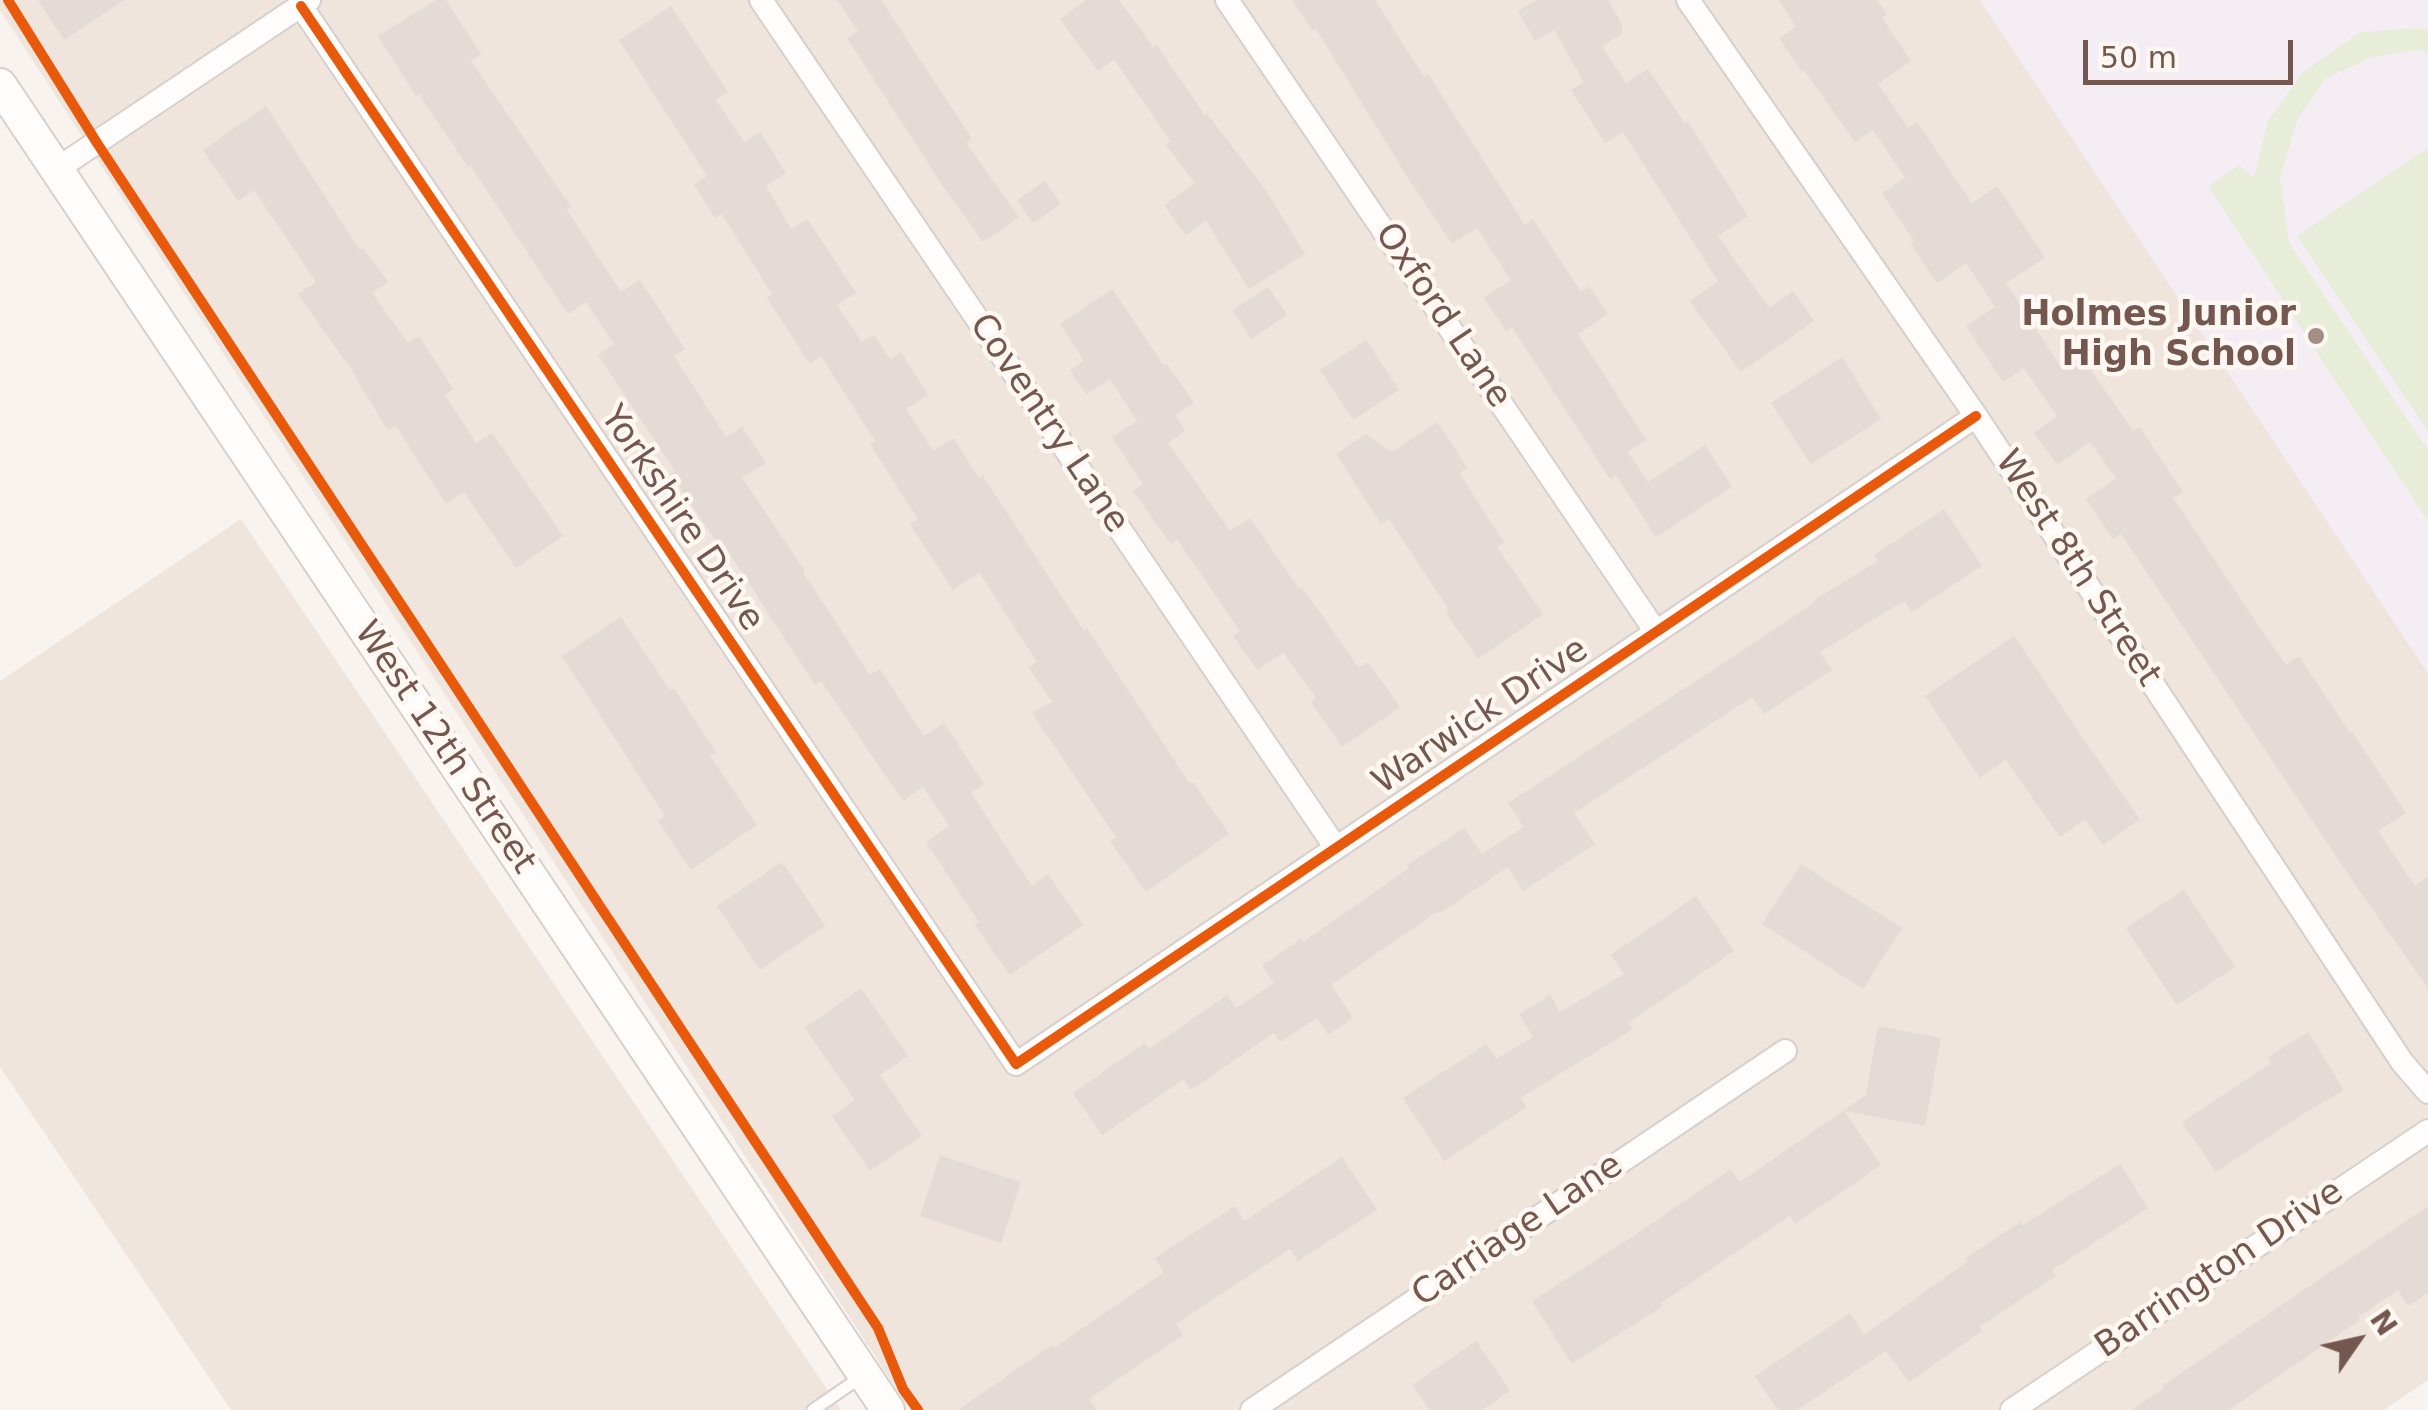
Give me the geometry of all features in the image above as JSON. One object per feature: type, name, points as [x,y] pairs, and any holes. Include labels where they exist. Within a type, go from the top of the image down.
[{"type":"main road","name":"West 12th Street","points":[[0,86],[888,1410]]},
{"type":"street","name":"Coventry Lane","points":[[760,0],[1336,848]]},
{"type":"street","name":"Oxford Lane","points":[[1227,0],[1656,632]]},
{"type":"street","name":"West 8th Street","points":[[1688,0],[1976,416],[2402,1062],[2428,1092]]},
{"type":"street","points":[[57,169],[305,3]]},
{"type":"street","name":"Yorkshire Drive","points":[[305,3],[1016,1064]]},
{"type":"street","name":"Warwick Drive","points":[[1016,1064],[1976,416]]},
{"type":"street","name":"Carriage Lane","points":[[1252,1410],[1785,1052]]},
{"type":"street","name":"Barrington Drive","points":[[2012,1410],[2428,1131]]},
{"type":"lane","points":[[813,1410],[865,1375]]},
{"type":"shaded area","points":[[0,0],[1980,0],[2428,673],[2428,1380],[2384,1410],[910,1410],[0,10]]},
{"type":"shaded area","name":"Holmes Junior High School","points":[[1980,0],[2428,0],[2428,673]]},
{"type":"shaded area","points":[[241,519],[841,1410],[231,1410],[0,1067],[0,681]]},
{"type":"green space","points":[[2428,30],[2428,53],[2417,50],[2372,57],[2325,79],[2298,118],[2280,177],[2289,242],[2428,450],[2428,522],[2208,186],[2239,165],[2254,178],[2268,121],[2302,73],[2360,32]]},
{"type":"green space","points":[[2428,148],[2428,431],[2297,236]]},
{"type":"building","points":[[38,0],[124,0],[64,40]]},
{"type":"building","points":[[436,0],[446,0],[481,54],[471,61],[571,207],[567,210],[621,292],[640,280],[685,349],[674,356],[726,437],[742,427],[766,463],[742,478],[870,675],[880,669],[924,736],[944,723],[984,784],[971,793],[1032,886],[1048,874],[1083,925],[1010,975],[926,842],[949,826],[923,787],[903,801],[821,681],[815,685],[720,539],[716,541],[671,474],[675,471],[598,355],[614,344],[586,302],[568,314],[470,165],[419,94],[416,96],[378,36]]},
{"type":"building","points":[[837,0],[881,0],[972,139],[966,143],[1019,217],[983,242],[847,38],[858,31]]},
{"type":"building","points":[[1086,0],[1119,0],[1265,189],[1305,254],[1249,289],[1206,221],[1186,235],[1164,205],[1195,183],[1166,145],[1170,141],[1114,59],[1098,71],[1060,19]]},
{"type":"building","points":[[1292,0],[1375,0],[1424,77],[1428,74],[1525,225],[1533,219],[1581,292],[1589,286],[1608,314],[1578,334],[1646,440],[1628,452],[1648,482],[1705,445],[1732,487],[1656,537],[1616,475],[1610,479],[1512,327],[1506,331],[1484,298],[1511,280],[1477,228],[1452,244],[1316,29],[1313,31]]},
{"type":"building","points":[[1537,0],[1608,0],[1622,25],[1622,34],[1602,46],[1626,83],[1648,69],[1685,124],[1688,122],[1748,216],[1718,236],[1769,308],[1793,291],[1814,321],[1741,372],[1690,301],[1718,281],[1623,132],[1605,143],[1571,90],[1584,82],[1554,30],[1535,41],[1518,11]]},
{"type":"building","points":[[1779,0],[1877,0],[1887,15],[1882,18],[1911,61],[1878,84],[1908,128],[1917,122],[1972,203],[1997,186],[2045,258],[2006,283],[2062,369],[2081,356],[2133,431],[2140,427],[2183,492],[2173,498],[2262,631],[2286,665],[2299,656],[2406,813],[2378,831],[2415,886],[2428,876],[2428,988],[2121,534],[2113,539],[2086,499],[2116,478],[2090,442],[2057,465],[2034,433],[2057,416],[2024,368],[2003,382],[1966,326],[1995,307],[1966,263],[1937,283],[1882,193],[1905,178],[1873,130],[1855,142],[1802,72],[1779,38],[1796,27]]},
{"type":"building","points":[[671,6],[728,92],[716,100],[744,142],[760,132],[786,173],[766,186],[791,229],[807,219],[856,293],[837,305],[862,342],[874,335],[890,359],[901,352],[928,395],[906,409],[933,451],[953,438],[979,478],[983,476],[1084,631],[1087,628],[1190,784],[1193,782],[1229,834],[1146,892],[1110,841],[1116,837],[1032,713],[1052,702],[1029,668],[1037,662],[979,572],[953,590],[910,524],[918,519],[870,444],[875,441],[821,356],[810,364],[767,298],[772,294],[722,214],[715,218],[694,185],[707,176],[619,40]]},
{"type":"building","points":[[266,106],[360,250],[363,248],[388,282],[372,293],[408,343],[419,336],[453,389],[445,395],[476,443],[492,433],[563,536],[516,568],[464,492],[446,504],[396,426],[388,430],[356,376],[298,294],[316,282],[254,190],[238,201],[203,150]]},
{"type":"building","points":[[1045,181],[1061,204],[1033,223],[1017,200]]},
{"type":"building","points":[[1268,287],[1287,315],[1251,339],[1233,310]]},
{"type":"building","points":[[1112,289],[1194,403],[1175,415],[1185,431],[1168,443],[1230,531],[1250,518],[1359,668],[1368,662],[1400,707],[1342,747],[1311,702],[1316,698],[1283,652],[1258,670],[1233,636],[1240,631],[1177,539],[1171,544],[1133,491],[1143,484],[1112,437],[1137,421],[1110,379],[1086,394],[1070,370],[1084,361],[1060,324]]},
{"type":"building","points":[[1366,340],[1399,390],[1353,420],[1320,370]]},
{"type":"building","points":[[1842,357],[1881,419],[1811,464],[1771,403]]},
{"type":"building","points":[[1438,422],[1467,468],[1459,473],[1504,542],[1497,547],[1543,614],[1478,659],[1389,519],[1381,524],[1336,454],[1366,434],[1392,452]]},
{"type":"building","points":[[1944,509],[1982,566],[1912,612],[1904,601],[1820,652],[1832,670],[1764,714],[1752,697],[1574,813],[1595,844],[1523,891],[1508,867],[1331,985],[1353,1018],[1328,1035],[1317,1018],[1280,1042],[1274,1033],[1191,1090],[1184,1079],[1102,1135],[1073,1093],[1145,1043],[1149,1049],[1227,995],[1236,1008],[1274,983],[1262,965],[1301,939],[1303,942],[1464,828],[1482,854],[1524,827],[1508,803],[1878,561],[1874,555]]},
{"type":"building","points":[[621,617],[716,752],[710,756],[757,825],[691,870],[658,821],[665,816],[562,656]]},
{"type":"building","points":[[2014,636],[2140,819],[2103,845],[2085,819],[2060,837],[2006,760],[1980,778],[1925,696]]},
{"type":"building","points":[[782,862],[825,926],[760,970],[717,906]]},
{"type":"building","points":[[1801,864],[1902,928],[1863,989],[1762,924]]},
{"type":"building","points":[[2184,890],[2235,967],[2177,1005],[2126,928]]},
{"type":"building","points":[[1696,896],[1734,951],[1628,1023],[1632,1030],[1520,1098],[1527,1107],[1444,1161],[1403,1098],[1486,1044],[1496,1059],[1533,1037],[1519,1014],[1550,995],[1560,1012],[1624,974],[1611,955]]},
{"type":"building","points":[[861,988],[908,1056],[880,1075],[922,1136],[870,1171],[832,1116],[855,1100],[805,1028]]},
{"type":"building","points":[[1878,1026],[1941,1038],[1925,1126],[1844,1111],[1881,1165],[1795,1224],[1790,1216],[1661,1303],[1663,1306],[1572,1364],[1532,1301],[1731,1169],[1740,1182],[1866,1095]]},
{"type":"building","points":[[2308,1032],[2344,1090],[2216,1172],[2182,1122],[2271,1063],[2268,1057]]},
{"type":"building","points":[[940,1155],[1021,1182],[1001,1243],[920,1216]]},
{"type":"building","points":[[1342,1157],[1377,1210],[1298,1261],[1290,1249],[1176,1324],[1183,1335],[1089,1399],[1097,1410],[958,1410],[1164,1272],[1155,1258],[1235,1206],[1244,1221]]},
{"type":"building","points":[[2120,1164],[2148,1208],[2052,1270],[2056,1276],[1979,1327],[1982,1331],[1909,1382],[1886,1351],[1797,1410],[1778,1410],[1755,1376],[1850,1313],[1864,1335],[1968,1261],[1966,1258]]},
{"type":"building","points":[[2428,1206],[2428,1293],[2408,1306],[2398,1290],[2229,1410],[2132,1410],[2162,1386]]},
{"type":"building","points":[[1476,1341],[1510,1391],[1482,1410],[1429,1410],[1412,1385]]},
{"type":"cycle path","points":[[8,0],[97,143],[878,1328],[903,1389],[918,1410]]},
{"type":"cycle path","points":[[301,6],[1016,1064],[1976,416]]},
{"type":"place","name":"Holmes Junior High School","points":[[2316,336]]}]
